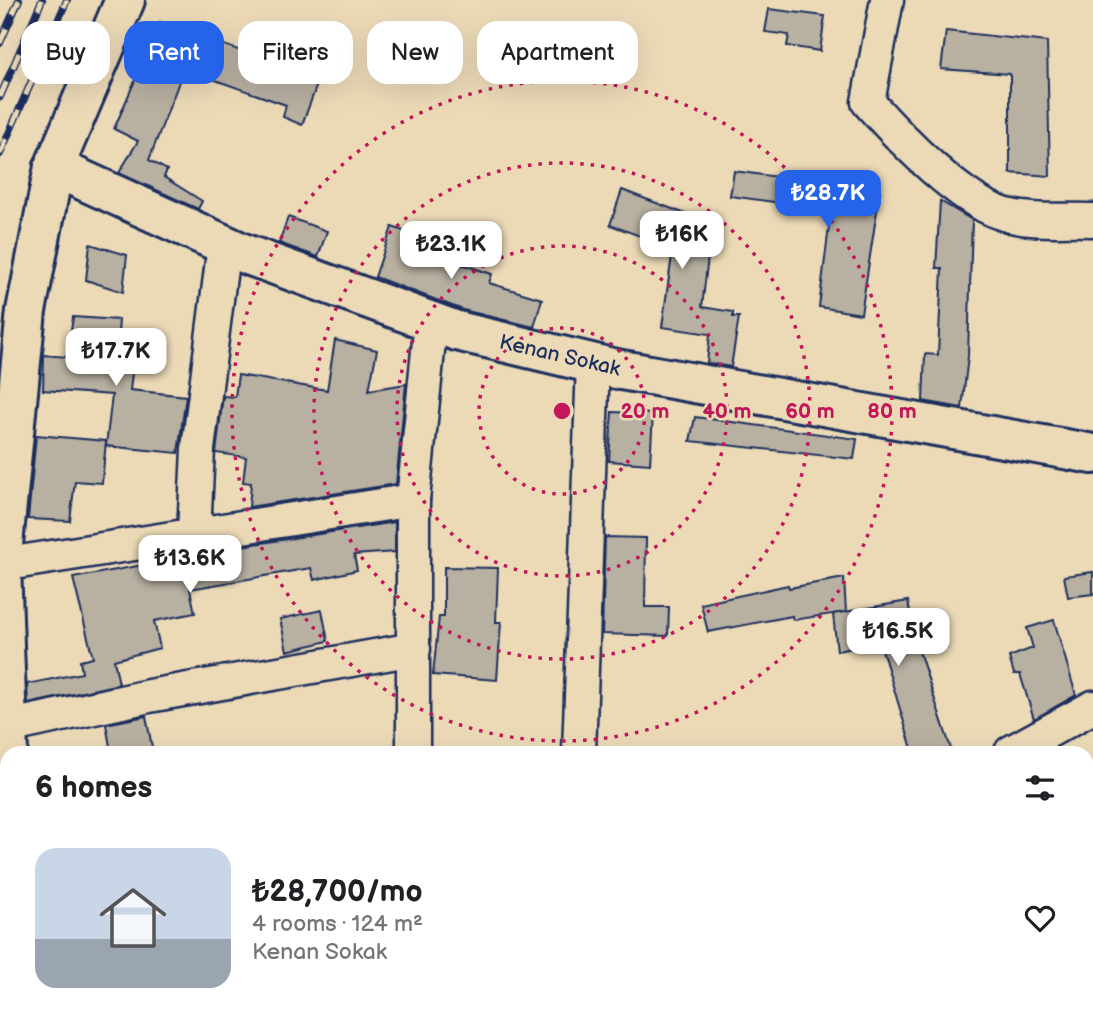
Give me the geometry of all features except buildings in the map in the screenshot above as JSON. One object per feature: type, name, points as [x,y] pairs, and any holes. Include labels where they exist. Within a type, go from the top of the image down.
[{"type":"street","points":[[125,0],[54,167],[26,311],[1,565],[7,740],[149,696],[414,649]]},
{"type":"street","points":[[887,0],[867,103],[911,149],[969,196],[1010,216],[1093,220]]},
{"type":"street","name":"Kenan Sokak","points":[[54,167],[224,245],[457,331],[593,363],[1093,454]]},
{"type":"street","points":[[194,533],[198,449],[224,245]]},
{"type":"street","points":[[0,340],[26,311]]},
{"type":"street","points":[[413,746],[413,500],[431,321]]},
{"type":"street","points":[[579,746],[593,363]]},
{"type":"street","points":[[1,565],[413,500]]},
{"type":"street","points":[[1022,746],[1093,707]]},
{"type":"railway","points":[[0,43],[19,0]]},
{"type":"railway","points":[[0,97],[42,0]]},
{"type":"railway","points":[[0,154],[67,0]]}]
